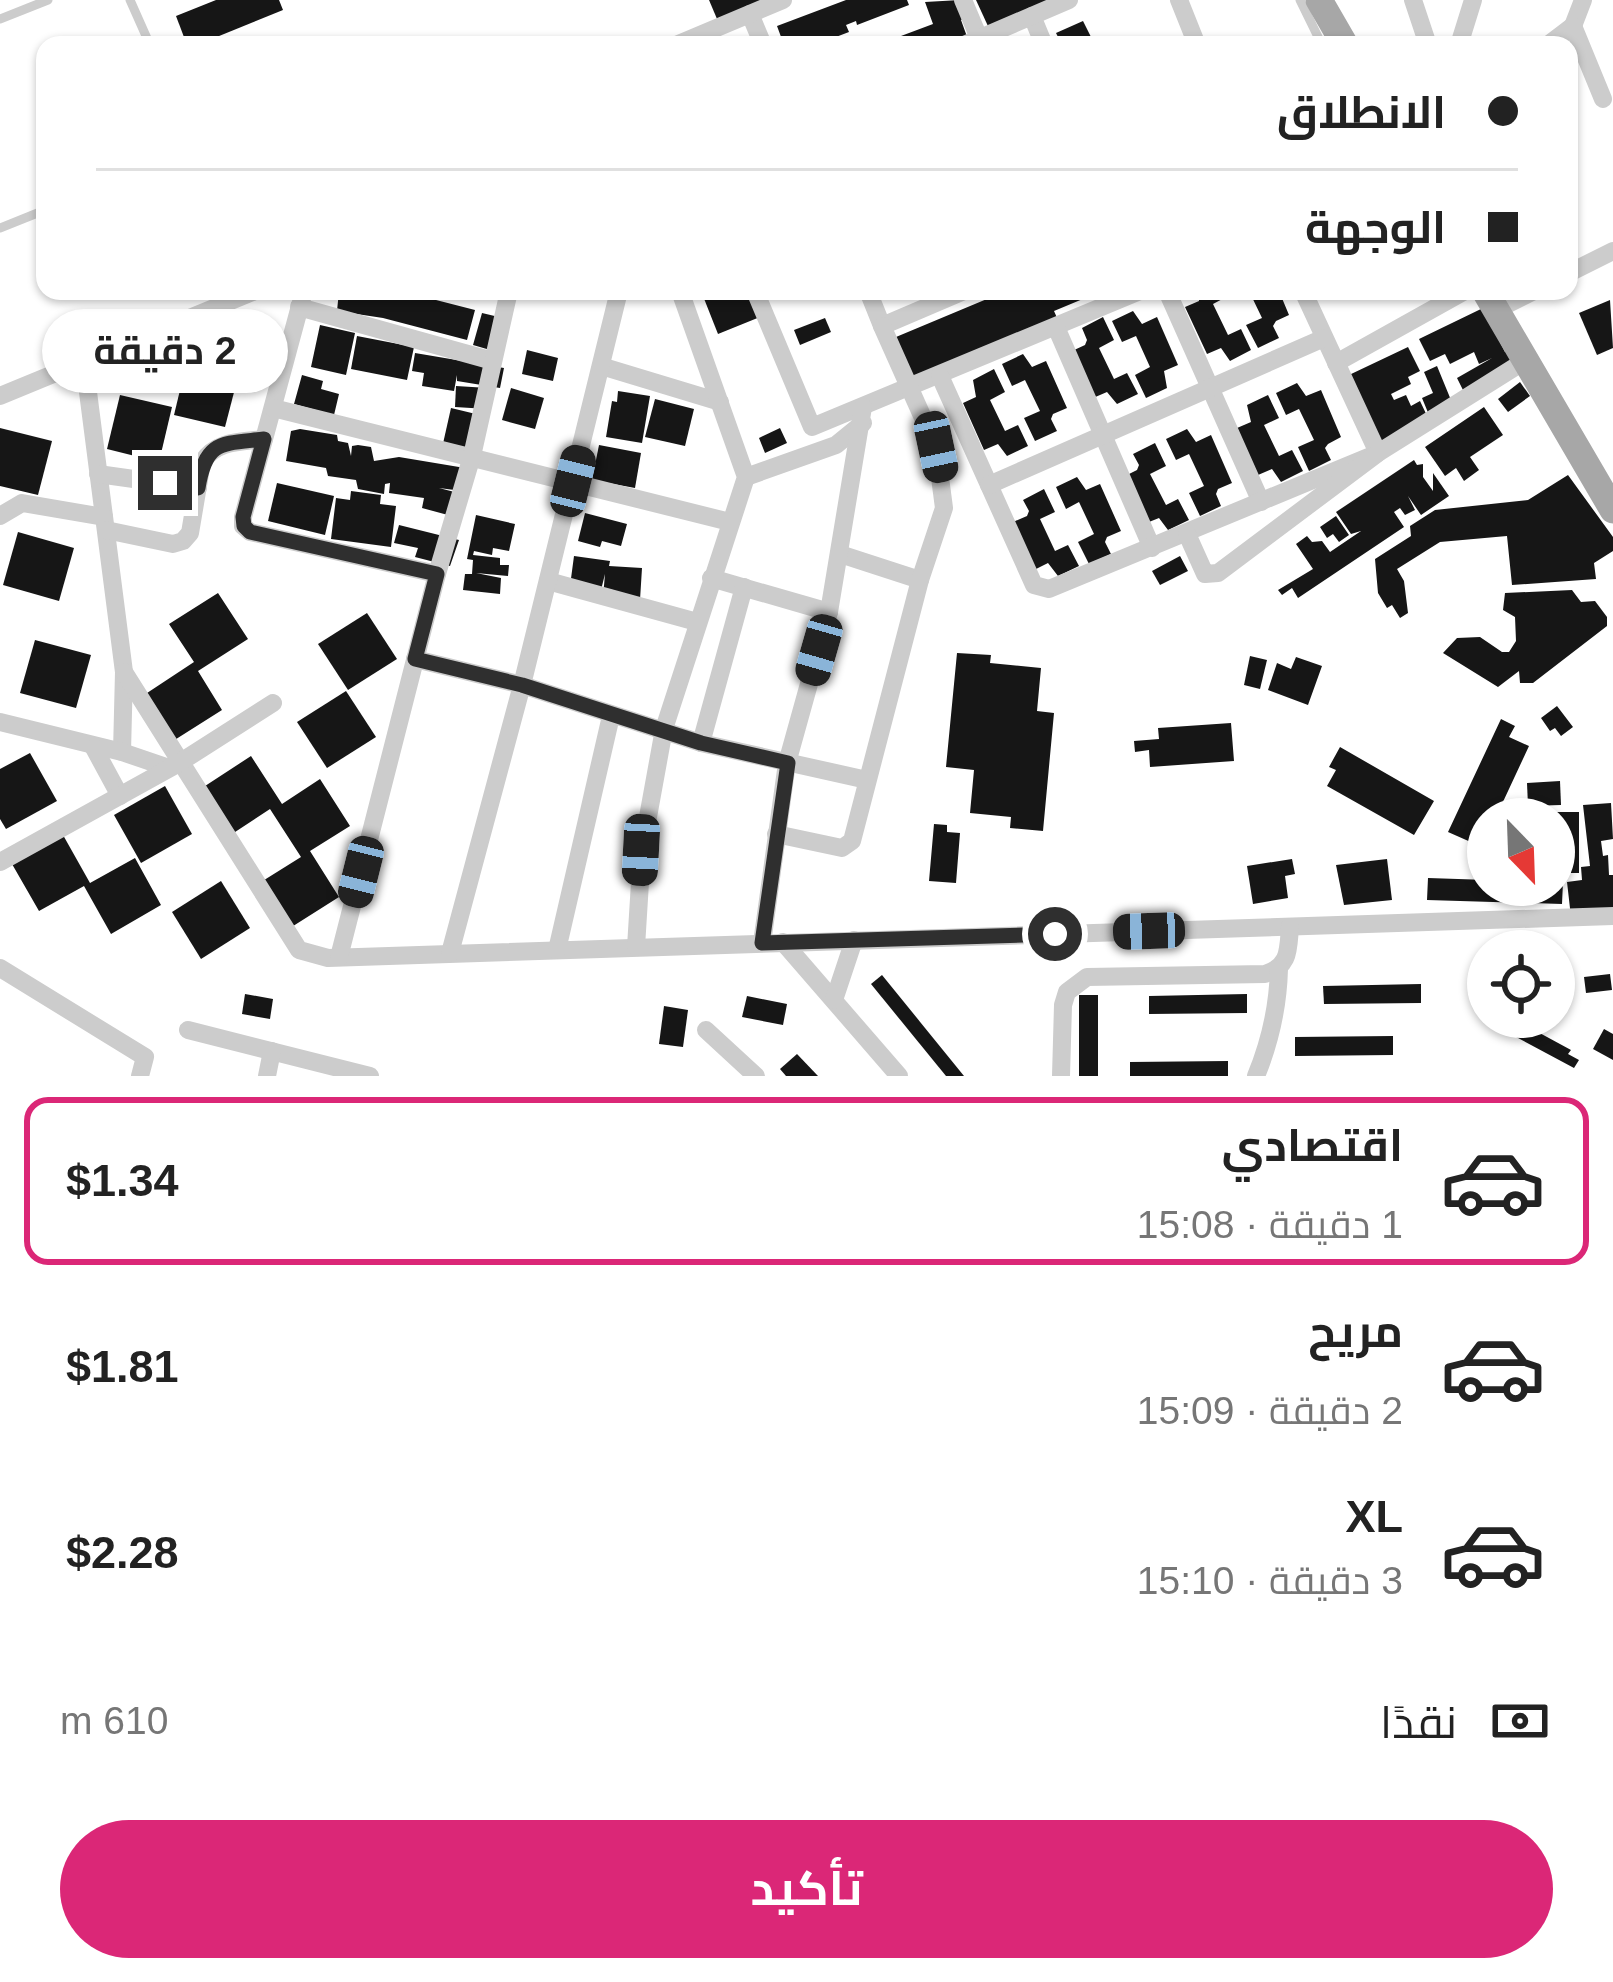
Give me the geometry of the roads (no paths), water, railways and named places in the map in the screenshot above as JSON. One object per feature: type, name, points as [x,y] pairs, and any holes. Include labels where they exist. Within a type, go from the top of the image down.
[{"type":"main road","points":[[1319,0],[1340,36]]},
{"type":"main road","points":[[1490,301],[1613,510]]},
{"type":"street","points":[[697,36],[783,0]]},
{"type":"street","points":[[963,0],[971,36]]},
{"type":"street","points":[[986,36],[1069,0]]},
{"type":"street","points":[[1179,0],[1194,36]]},
{"type":"street","points":[[1413,0],[1425,36]]},
{"type":"street","points":[[1462,36],[1473,0]]},
{"type":"street","points":[[1561,36],[1574,26],[1583,0]]},
{"type":"street","points":[[750,14],[759,36]]},
{"type":"street","points":[[1032,16],[1040,36]]},
{"type":"street","points":[[1574,26],[1604,99]]},
{"type":"street","points":[[1578,268],[1613,251]]},
{"type":"street","points":[[0,396],[233,300]]},
{"type":"street","points":[[302,300],[244,526],[250,532],[437,574]]},
{"type":"street","points":[[305,300],[494,361]]},
{"type":"street","points":[[339,957],[472,456],[507,300]]},
{"type":"street","points":[[451,953],[617,300]]},
{"type":"street","points":[[636,947],[641,850],[664,729],[746,478],[683,300]]},
{"type":"street","points":[[759,300],[812,427],[863,415],[909,389],[1119,300]]},
{"type":"street","points":[[776,835],[848,847],[944,508],[936,447],[872,300]]},
{"type":"street","points":[[882,326],[943,300]]},
{"type":"street","points":[[1171,300],[1261,502]]},
{"type":"street","points":[[1307,300],[1378,453]]},
{"type":"street","points":[[1336,363],[1449,300]]},
{"type":"street","points":[[1056,327],[1152,548]]},
{"type":"street","points":[[989,485],[1324,338]]},
{"type":"street","points":[[1186,533],[1205,574],[1218,573],[1378,453],[1526,360]]},
{"type":"street","points":[[84,361],[124,672],[122,752]]},
{"type":"street","points":[[601,366],[720,402]]},
{"type":"street","points":[[940,376],[1034,585],[1041,589],[1378,453]]},
{"type":"street","points":[[273,408],[730,522]]},
{"type":"street","points":[[746,478],[836,445],[863,415]]},
{"type":"street","points":[[762,943],[788,763],[830,612],[863,415]]},
{"type":"street","points":[[0,516],[22,503],[173,544],[190,533],[202,462],[219,444],[264,439]]},
{"type":"street","points":[[98,474],[198,488]]},
{"type":"street","points":[[840,554],[920,580]]},
{"type":"street","points":[[711,578],[830,612]]},
{"type":"street","points":[[548,581],[697,622]]},
{"type":"street","points":[[701,743],[744,587]]},
{"type":"street","points":[[415,659],[522,685],[701,743],[867,780]]},
{"type":"street","points":[[124,672],[174,766],[299,950],[339,957],[1613,916]]},
{"type":"street","points":[[0,862],[174,766],[272,703]]},
{"type":"street","points":[[557,950],[611,716]]},
{"type":"street","points":[[0,722],[174,766]]},
{"type":"street","points":[[94,748],[120,796]]},
{"type":"street","points":[[1061,1076],[1063,1005],[1067,992],[1087,977],[1265,974],[1286,962],[1290,926]]},
{"type":"street","points":[[833,1000],[854,940]]},
{"type":"street","points":[[783,942],[899,1076]]},
{"type":"street","points":[[1256,1076],[1277,1015],[1279,970]]},
{"type":"street","points":[[3,972],[145,1057],[140,1076]]},
{"type":"street","points":[[188,1030],[370,1076]]},
{"type":"street","points":[[706,1030],[756,1076]]},
{"type":"street","points":[[267,1076],[272,1051]]},
{"type":"lane","points":[[0,19],[48,0]]},
{"type":"lane","points":[[130,0],[146,36]]},
{"type":"lane","points":[[1300,0],[1318,36]]},
{"type":"lane","points":[[0,228],[36,214]]}]
